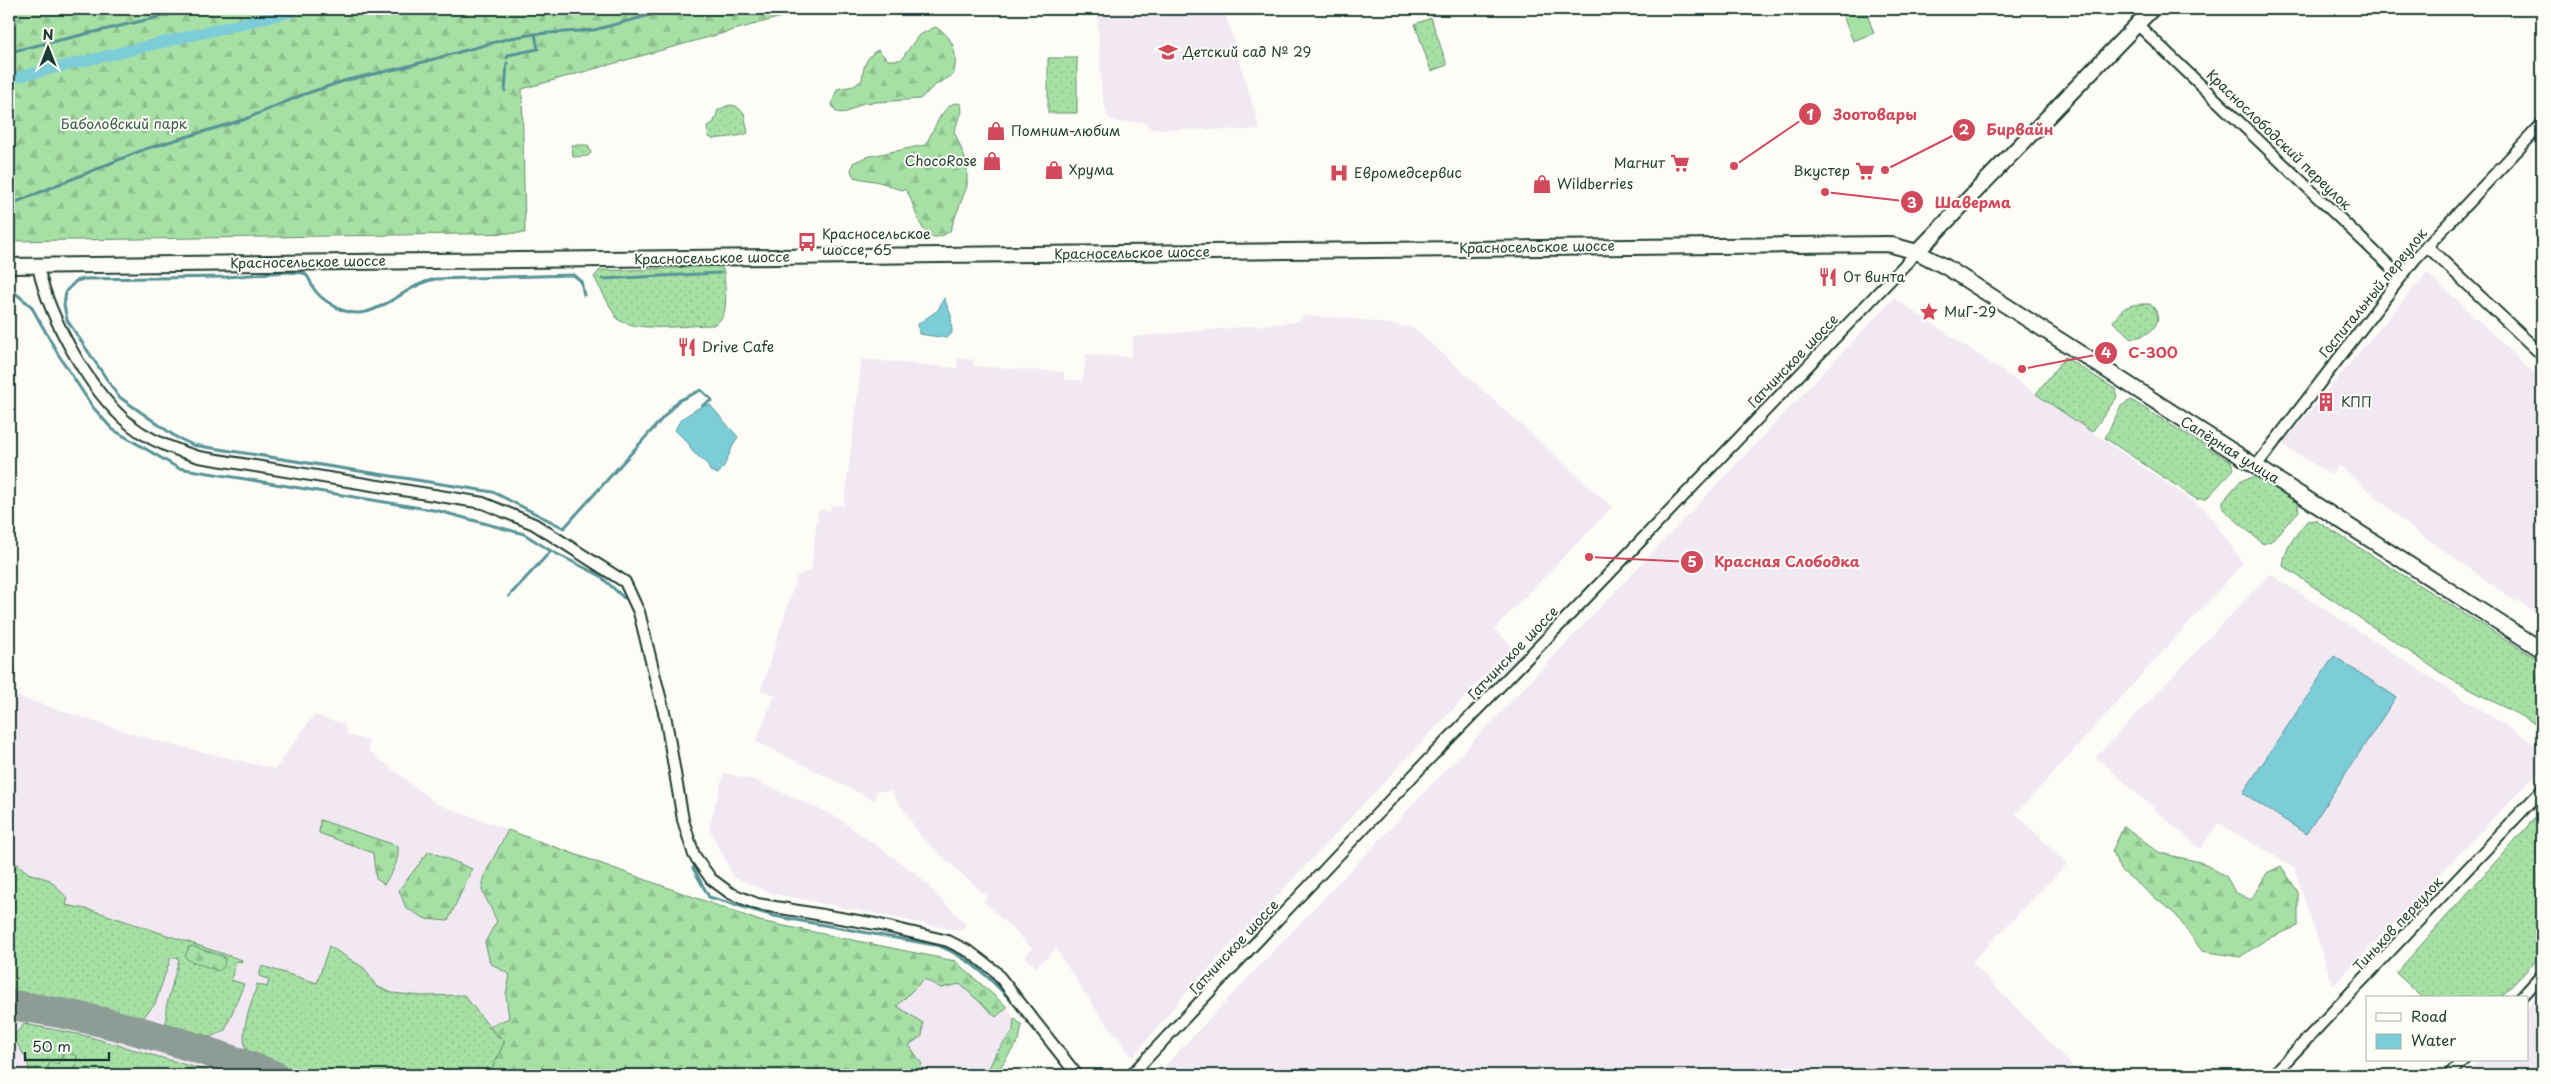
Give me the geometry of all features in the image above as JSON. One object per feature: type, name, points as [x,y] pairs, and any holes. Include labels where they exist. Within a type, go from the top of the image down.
[{"type":"main road","points":[[1917,252],[2152,9]]},
{"type":"main road","name":"Красносельское шоссе","points":[[9,266],[1881,243],[1917,252]]},
{"type":"main road","name":"Сапёрная улица","points":[[1917,252],[1946,267],[2542,650]]},
{"type":"street","name":"Краснослободский переулок","points":[[2137,24],[2401,277]]},
{"type":"street","name":"Госпитальный переулок","points":[[2256,466],[2401,277],[2427,246],[2542,124]]},
{"type":"street","points":[[2427,246],[2542,355]]},
{"type":"street","name":"Гатчинское шоссе","points":[[1131,1075],[1427,761],[1586,598],[1917,252]]},
{"type":"street","points":[[38,266],[50,310],[68,344],[91,378],[117,412],[139,431],[173,450],[199,457],[483,503],[534,524],[626,582],[640,612],[667,729],[683,820],[694,855],[711,879],[730,893],[757,904],[885,926],[948,941],[970,952],[995,971],[1076,1075]]},
{"type":"street","name":"Тиньков переулок","points":[[2273,1075],[2542,790]]},
{"type":"street","points":[[2523,996],[2542,975]]},
{"type":"street","points":[[2449,1075],[2461,1062]]},
{"type":"shaded area","name":"Детский сад № 29","points":[[1097,9],[1224,9],[1260,130],[1148,129],[1147,122],[1117,122],[1108,117],[1102,95]]},
{"type":"shaded area","points":[[2427,272],[2542,381],[2542,614],[2540,616],[2413,529],[2339,465],[2331,475],[2282,444]]},
{"type":"shaded area","points":[[1894,298],[2205,509],[2243,563],[2016,814],[2067,864],[1972,962],[2081,1075],[1157,1074]]},
{"type":"shaded area","points":[[1303,316],[1348,318],[1414,328],[1612,507],[1494,629],[1520,654],[1497,678],[1489,671],[1190,988],[1133,1057],[1096,1010],[1056,949],[1036,967],[1025,956],[1032,948],[984,902],[988,897],[922,838],[891,791],[876,791],[875,801],[756,741],[775,695],[761,690],[797,576],[811,570],[818,510],[830,511],[831,505],[844,506],[862,359],[957,368],[958,358],[974,360],[973,366],[1064,372],[1064,379],[1083,381],[1086,355],[1131,357],[1133,337],[1297,322]]},
{"type":"shaded area","points":[[2270,574],[2542,749],[2542,767],[2333,986],[2294,867],[2218,823],[2200,849],[2096,757]]},
{"type":"shaded area","points":[[9,694],[156,741],[275,769],[314,715],[344,724],[348,735],[369,741],[369,751],[437,804],[760,921],[955,961],[1007,1007],[1014,1018],[1022,1025],[1019,1040],[997,1072],[997,1075],[9,1075]]},
{"type":"shaded area","points":[[724,773],[757,781],[836,817],[918,875],[966,925],[961,931],[771,893],[734,877],[709,828]]},
{"type":"shaded area","points":[[2542,993],[2542,1075],[2465,1075],[2477,1062],[2528,1062],[2528,1008]]},
{"type":"green space","name":"Баболовский парк","points":[[9,9],[810,9],[522,89],[525,233],[9,241]]},
{"type":"green space","points":[[1865,9],[1874,33],[1853,41],[1841,11]]},
{"type":"green space","points":[[1431,18],[1447,65],[1431,71],[1415,24]]},
{"type":"green space","points":[[935,27],[947,35],[951,41],[955,54],[953,75],[934,86],[920,99],[863,103],[845,113],[836,112],[832,105],[837,89],[854,86],[862,80],[866,63],[874,53],[878,50],[888,60],[901,60],[918,36]]},
{"type":"green space","points":[[1048,58],[1077,58],[1077,113],[1048,113]]},
{"type":"green space","points":[[955,103],[961,104],[962,112],[954,131],[967,163],[967,186],[950,231],[940,236],[932,236],[921,225],[906,190],[854,177],[851,171],[853,163],[866,157],[925,145],[941,115],[950,105]]},
{"type":"green space","points":[[729,105],[736,106],[744,113],[748,133],[713,139],[709,137],[707,127],[714,122],[718,110]]},
{"type":"green space","points":[[572,145],[588,145],[591,153],[588,156],[573,157]]},
{"type":"green space","points":[[717,266],[722,268],[724,272],[726,302],[723,316],[713,325],[649,327],[626,323],[617,319],[594,277],[600,270]]},
{"type":"green space","points":[[2150,304],[2155,310],[2157,321],[2151,331],[2139,337],[2132,338],[2113,322],[2120,312],[2132,305]]},
{"type":"green space","points":[[2065,357],[2115,389],[2117,397],[2092,432],[2036,394]]},
{"type":"green space","points":[[2131,400],[2231,462],[2234,469],[2206,499],[2196,499],[2105,438],[2121,406]]},
{"type":"green space","points":[[2255,477],[2297,501],[2299,511],[2271,541],[2263,544],[2223,509],[2223,501],[2241,480]]},
{"type":"green space","points":[[2315,520],[2542,662],[2542,727],[2450,679],[2283,566],[2288,547],[2307,521]]},
{"type":"green space","points":[[2542,810],[2542,955],[2502,996],[2421,996],[2396,973]]},
{"type":"green space","points":[[320,820],[398,846],[395,866],[384,884],[376,879],[373,853],[319,833]]},
{"type":"green space","points":[[2124,826],[2160,853],[2200,862],[2226,876],[2235,892],[2251,900],[2267,873],[2281,866],[2298,892],[2298,926],[2267,939],[2240,957],[2202,951],[2176,915],[2121,870],[2112,851]]},
{"type":"green space","points":[[508,830],[760,921],[955,961],[1007,1007],[996,1017],[960,984],[941,988],[924,979],[897,1006],[923,1023],[922,1036],[909,1045],[922,1064],[915,1075],[734,1075],[717,1066],[702,1075],[495,1075],[491,1071],[505,1041],[489,1027],[509,1018],[506,995],[510,975],[490,963],[485,942],[497,921],[482,890],[485,874]]},
{"type":"green space","points":[[429,851],[472,869],[448,921],[426,919],[406,908],[399,890]]},
{"type":"green space","points":[[9,857],[28,873],[50,880],[68,899],[66,905],[95,911],[242,960],[242,962],[236,961],[231,980],[244,984],[225,1030],[211,1037],[166,1023],[166,1008],[179,959],[171,957],[155,1004],[143,1018],[42,995],[9,990]]},
{"type":"green space","points":[[192,946],[225,957],[224,967],[218,971],[188,960],[185,956],[189,947]]},
{"type":"green space","points":[[329,946],[364,968],[376,986],[392,993],[421,996],[464,995],[495,1034],[505,1041],[491,1071],[495,1075],[307,1075],[247,1051],[244,1035],[245,1027],[257,984],[267,987],[269,980],[259,976],[262,966],[317,983]]},
{"type":"green space","points":[[1014,1018],[1022,1025],[1019,1040],[997,1072],[997,1075],[986,1075],[996,1053],[1013,1031]]},
{"type":"green space","points":[[24,1024],[83,1035],[221,1075],[30,1075],[27,1060],[13,1037]]},
{"type":"green space","points":[[64,1052],[77,1056],[75,1075],[42,1075],[50,1063],[58,1064]]},
{"type":"green space","points":[[717,1066],[734,1075],[702,1075]]},
{"type":"water","points":[[944,298],[951,315],[952,333],[947,338],[919,334],[918,324],[938,310]]},
{"type":"water","points":[[703,405],[710,405],[738,437],[718,474],[710,471],[707,464],[692,451],[689,444],[675,430],[681,419]]},
{"type":"water","points":[[2334,656],[2396,697],[2306,834],[2243,793]]},
{"type":"waterway","points":[[9,52],[193,9]]},
{"type":"waterway","points":[[9,79],[303,9]]},
{"type":"waterway","points":[[9,205],[145,149],[243,120],[302,95],[347,80],[405,67],[510,38],[535,34],[594,30],[673,9]]},
{"type":"waterway","points":[[507,58],[508,55],[538,49],[535,34]]},
{"type":"waterway","points":[[505,91],[507,63]]},
{"type":"waterway","points":[[584,295],[581,281],[574,275],[435,279],[409,290],[371,311],[358,313],[345,311],[326,301],[319,295],[304,273],[284,272],[227,277],[84,279],[76,281],[66,291],[64,305],[67,320],[118,396],[176,437],[193,445],[493,492],[564,528],[678,401],[701,390],[712,400],[703,405]]},
{"type":"waterway","points":[[602,279],[720,273]]},
{"type":"waterway","points":[[9,288],[31,306],[58,354],[92,406],[112,429],[178,468],[439,511],[524,534],[551,551]]},
{"type":"waterway","points":[[509,596],[551,551],[599,575],[624,598]]},
{"type":"waterway","points":[[693,868],[709,897],[774,916],[940,946],[974,966],[993,982],[1021,1011]]},
{"type":"taxiway","points":[[9,1005],[76,1016],[143,1032],[209,1052],[273,1075]]},
{"type":"place","name":"Детский сад № 29","points":[[1168,52]]},
{"type":"place","name":"Помним-любим","points":[[996,131]]},
{"type":"place","name":"ChocoRose","points":[[992,161]]},
{"type":"place","name":"Магнит","points":[[1680,163]]},
{"type":"place","name":"Зоотовары","points":[[1734,166]]},
{"type":"place","name":"Хрума","points":[[1054,170]]},
{"type":"place","name":"Бирвайн","points":[[1885,170]]},
{"type":"place","name":"Вкустер","points":[[1865,171]]},
{"type":"place","name":"Евромедсервис","points":[[1339,173]]},
{"type":"place","name":"Wildberries","points":[[1542,184]]},
{"type":"place","name":"Шаверма","points":[[1825,192]]},
{"type":"place","name":"Красносельское шоссе, 65","points":[[807,242]]},
{"type":"place","name":"От винта","points":[[1828,277]]},
{"type":"place","name":"МиГ-29","points":[[1929,312]]},
{"type":"place","name":"Drive Cafe","points":[[687,347]]},
{"type":"place","name":"С-300","points":[[2022,369]]},
{"type":"place","name":"КПП","points":[[2326,402]]},
{"type":"place","name":"Красная Слободка","points":[[1589,557]]}]
